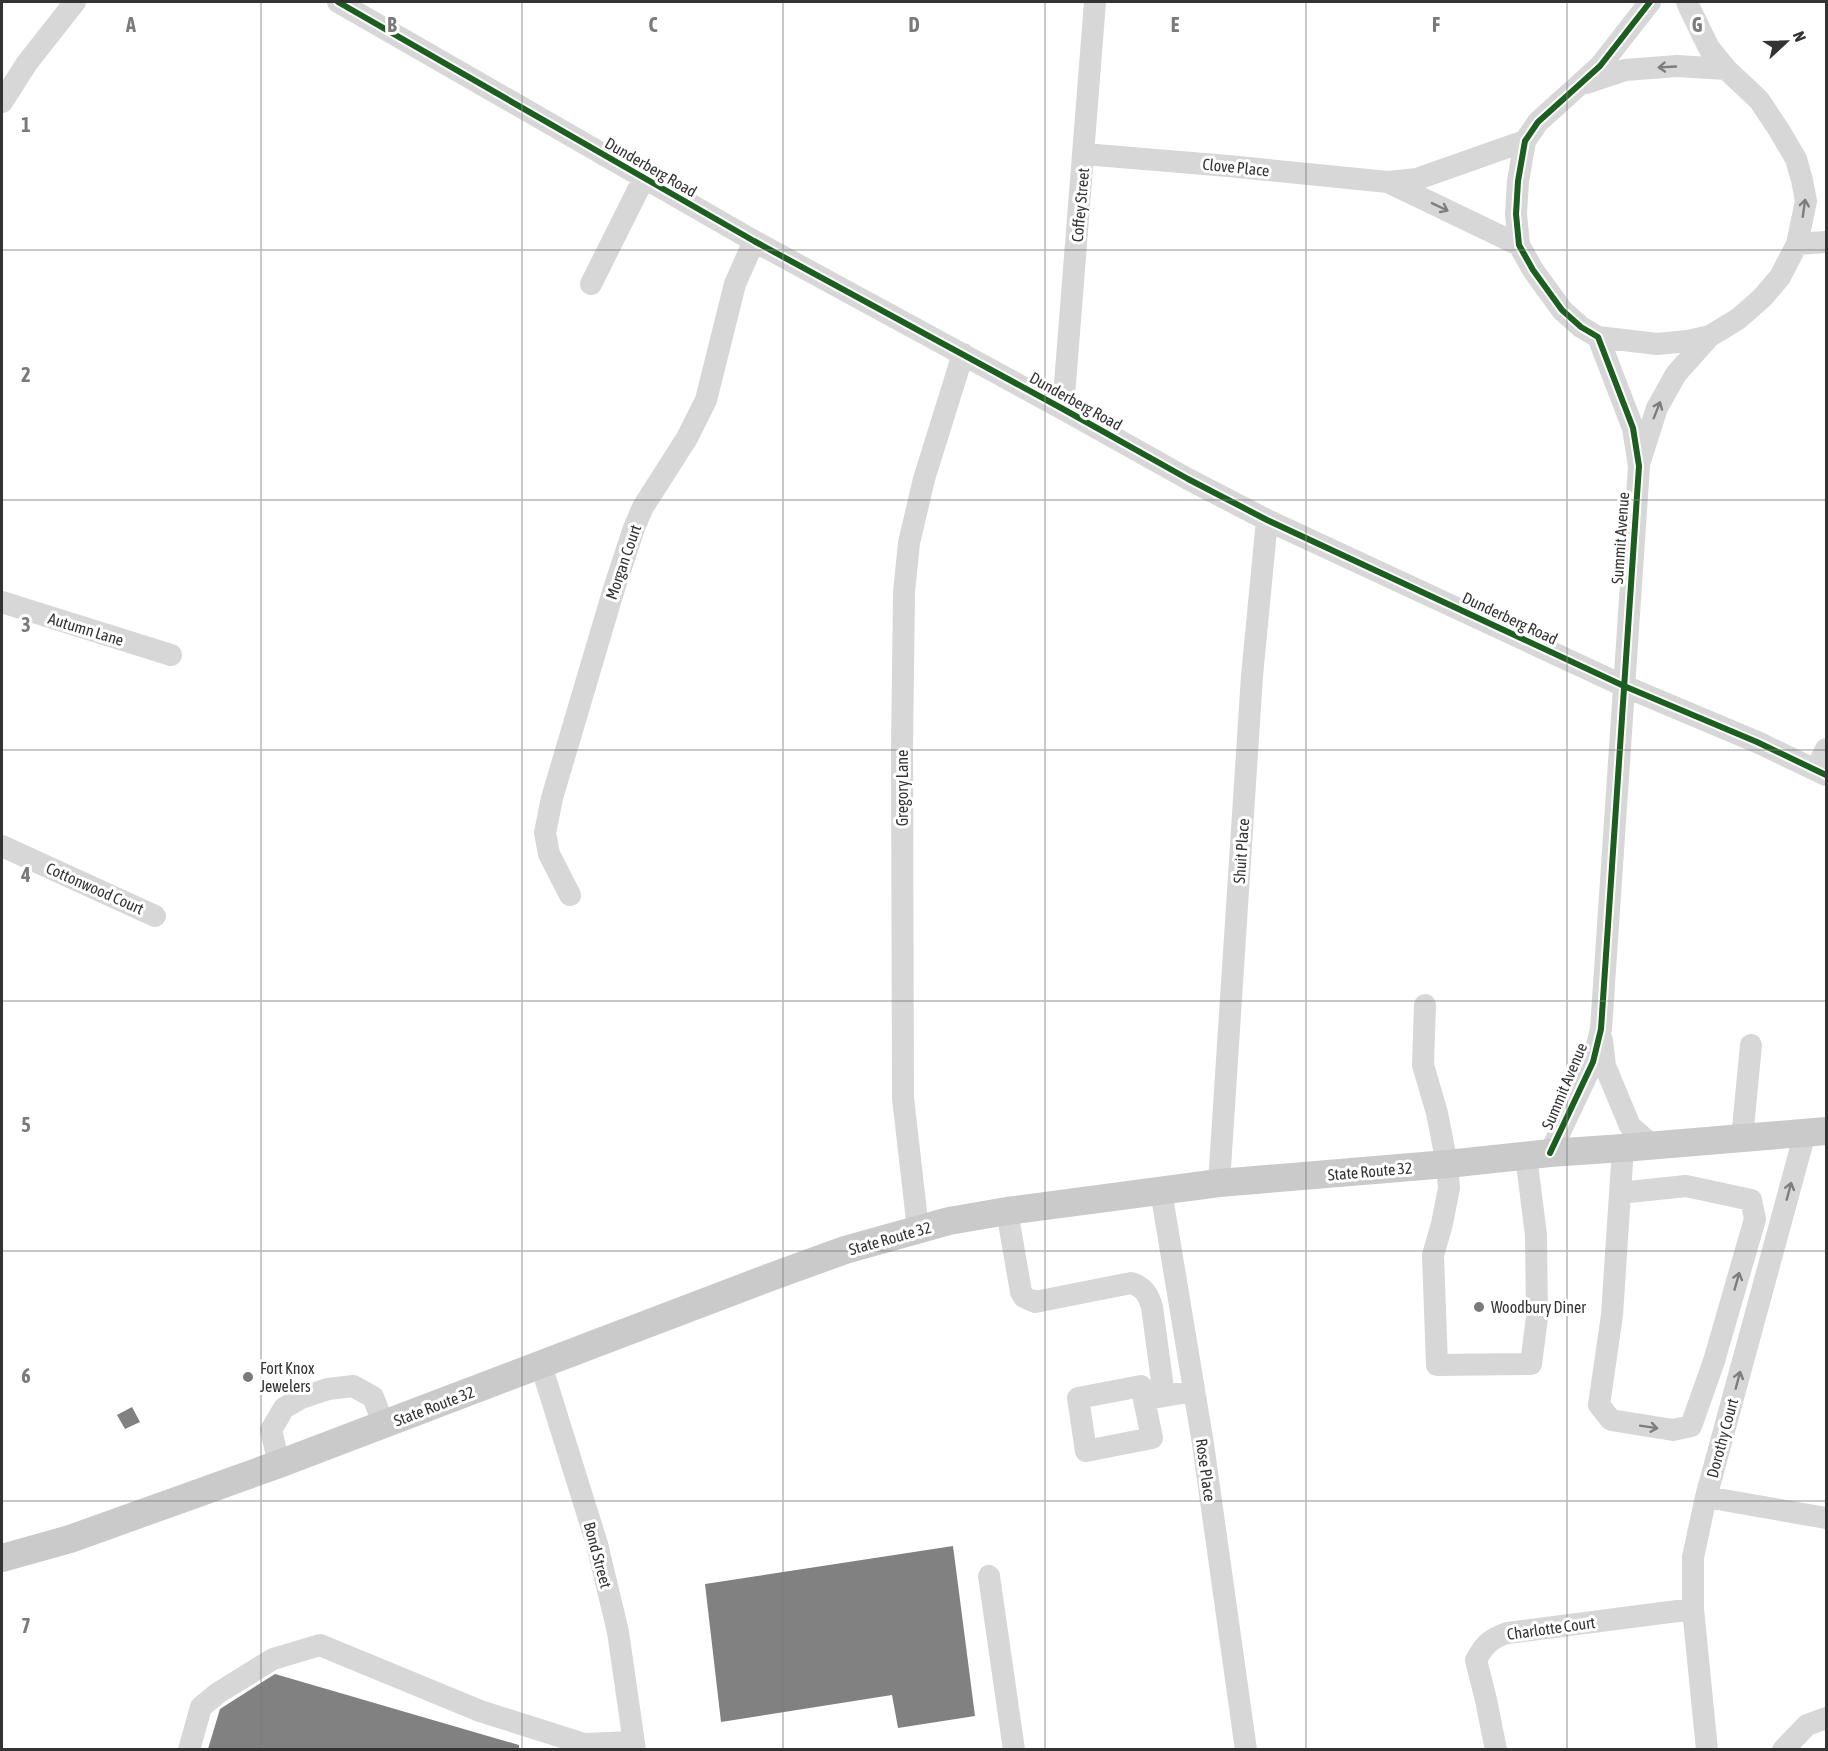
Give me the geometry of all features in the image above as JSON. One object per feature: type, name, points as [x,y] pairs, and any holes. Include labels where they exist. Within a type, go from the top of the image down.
[{"type":"main road","name":"State Route 32","points":[[2,1558],[70,1539],[279,1464],[845,1250],[949,1221],[1220,1183],[1816,1132]]},
{"type":"street","points":[[2,102],[27,63],[75,2]]},
{"type":"street","name":"Dunderberg Road","points":[[338,2],[754,241],[1188,479],[1268,520],[1624,686],[1756,742],[1821,773]]},
{"type":"street","name":"Coffey Street","points":[[1063,409],[1095,2]]},
{"type":"street","name":"Summit Avenue","points":[[1650,2],[1600,66],[1538,122],[1525,141],[1518,182],[1516,214],[1519,245],[1533,270],[1562,310],[1581,327],[1598,337],[1657,344],[1710,336]]},
{"type":"street","name":"Summit Avenue","points":[[1639,466],[1657,408],[1676,374],[1710,336],[1738,319],[1762,298],[1780,277],[1797,244],[1806,201],[1796,159],[1779,130],[1759,100],[1726,69],[1709,48],[1688,2]]},
{"type":"street","name":"Summit Avenue","points":[[1577,86],[1625,70],[1677,66],[1726,69]]},
{"type":"street","name":"Clove Place","points":[[1084,154],[1388,182],[1417,179],[1525,141]]},
{"type":"street","points":[[591,284],[644,178]]},
{"type":"street","name":"Clove Place","points":[[1388,182],[1519,245]]},
{"type":"street","name":"Morgan Court","points":[[570,895],[549,854],[545,833],[552,798],[612,592],[634,528],[643,507],[687,438],[706,400],[735,284],[754,241]]},
{"type":"street","points":[[1797,244],[1827,242]]},
{"type":"street","name":"Summit Avenue","points":[[1538,1154],[1593,1062],[1601,1029],[1639,466],[1633,428],[1598,337]]},
{"type":"street","name":"Gregory Lane","points":[[918,1229],[903,1098],[904,592],[909,543],[924,479],[963,354]]},
{"type":"street","name":"Shuit Place","points":[[1220,1183],[1252,676],[1268,520]]},
{"type":"street","name":"Autumn Lane","points":[[2,602],[171,655]]},
{"type":"street","points":[[1821,773],[1827,749]]},
{"type":"street","name":"Cottonwood Court","points":[[2,846],[155,916]]},
{"type":"street","points":[[1425,1005],[1423,1065],[1437,1113],[1448,1164],[1449,1188],[1433,1254],[1437,1365],[1531,1364],[1537,1317],[1538,1154]]},
{"type":"street","points":[[1601,1029],[1605,1065],[1630,1126],[1653,1146]]},
{"type":"street","points":[[1742,1138],[1751,1046]]},
{"type":"street","name":"Dorothy Court","points":[[1707,1749],[1693,1609],[1693,1557],[1706,1497],[1816,1132]]},
{"type":"street","points":[[1620,1193],[1686,1186],[1751,1200],[1755,1219],[1714,1361],[1691,1426],[1673,1431],[1611,1420],[1599,1405],[1612,1315],[1620,1193],[1623,1148]]},
{"type":"street","name":"Rose Place","points":[[1161,1191],[1203,1444],[1246,1749]]},
{"type":"street","points":[[1008,1211],[1021,1292],[1024,1297],[1035,1302],[1131,1283],[1140,1286],[1147,1293],[1152,1307],[1154,1397],[1194,1391]]},
{"type":"street","name":"Bond Street","points":[[541,1365],[597,1544],[618,1632],[634,1746]]},
{"type":"street","points":[[279,1464],[271,1430],[284,1408],[301,1398],[328,1389],[354,1386],[373,1397],[384,1425]]},
{"type":"street","points":[[1706,1497],[1827,1518]]},
{"type":"street","points":[[989,1576],[1014,1749]]},
{"type":"street","name":"Charlotte Court","points":[[1496,1749],[1476,1659],[1484,1646],[1498,1636],[1693,1609]]},
{"type":"street","points":[[189,1749],[201,1707],[218,1693],[273,1659],[320,1645],[480,1711],[584,1744],[634,1746]]},
{"type":"street","points":[[1783,1749],[1807,1725],[1827,1718]]},
{"type":"building","points":[[132,1407],[140,1422],[125,1429],[117,1415]]},
{"type":"building","points":[[953,1546],[975,1716],[898,1728],[892,1695],[721,1722],[705,1584]]},
{"type":"building","points":[[275,1674],[519,1745],[519,1749],[208,1749],[220,1709]]},
{"type":"cycle path","points":[[338,2],[754,241],[1188,479],[1267,520],[1624,686],[1757,742],[1826,775]]},
{"type":"cycle path","points":[[1550,1153],[1593,1062],[1601,1029],[1639,466],[1633,428],[1598,337],[1581,327],[1562,310],[1533,270],[1519,245],[1516,214],[1518,181],[1525,141],[1538,122],[1600,66],[1650,2]]},
{"type":"place","name":"Woodbury Diner","points":[[1479,1307]]},
{"type":"place","name":"Fort Knox Jewelers","points":[[248,1377]]}]
